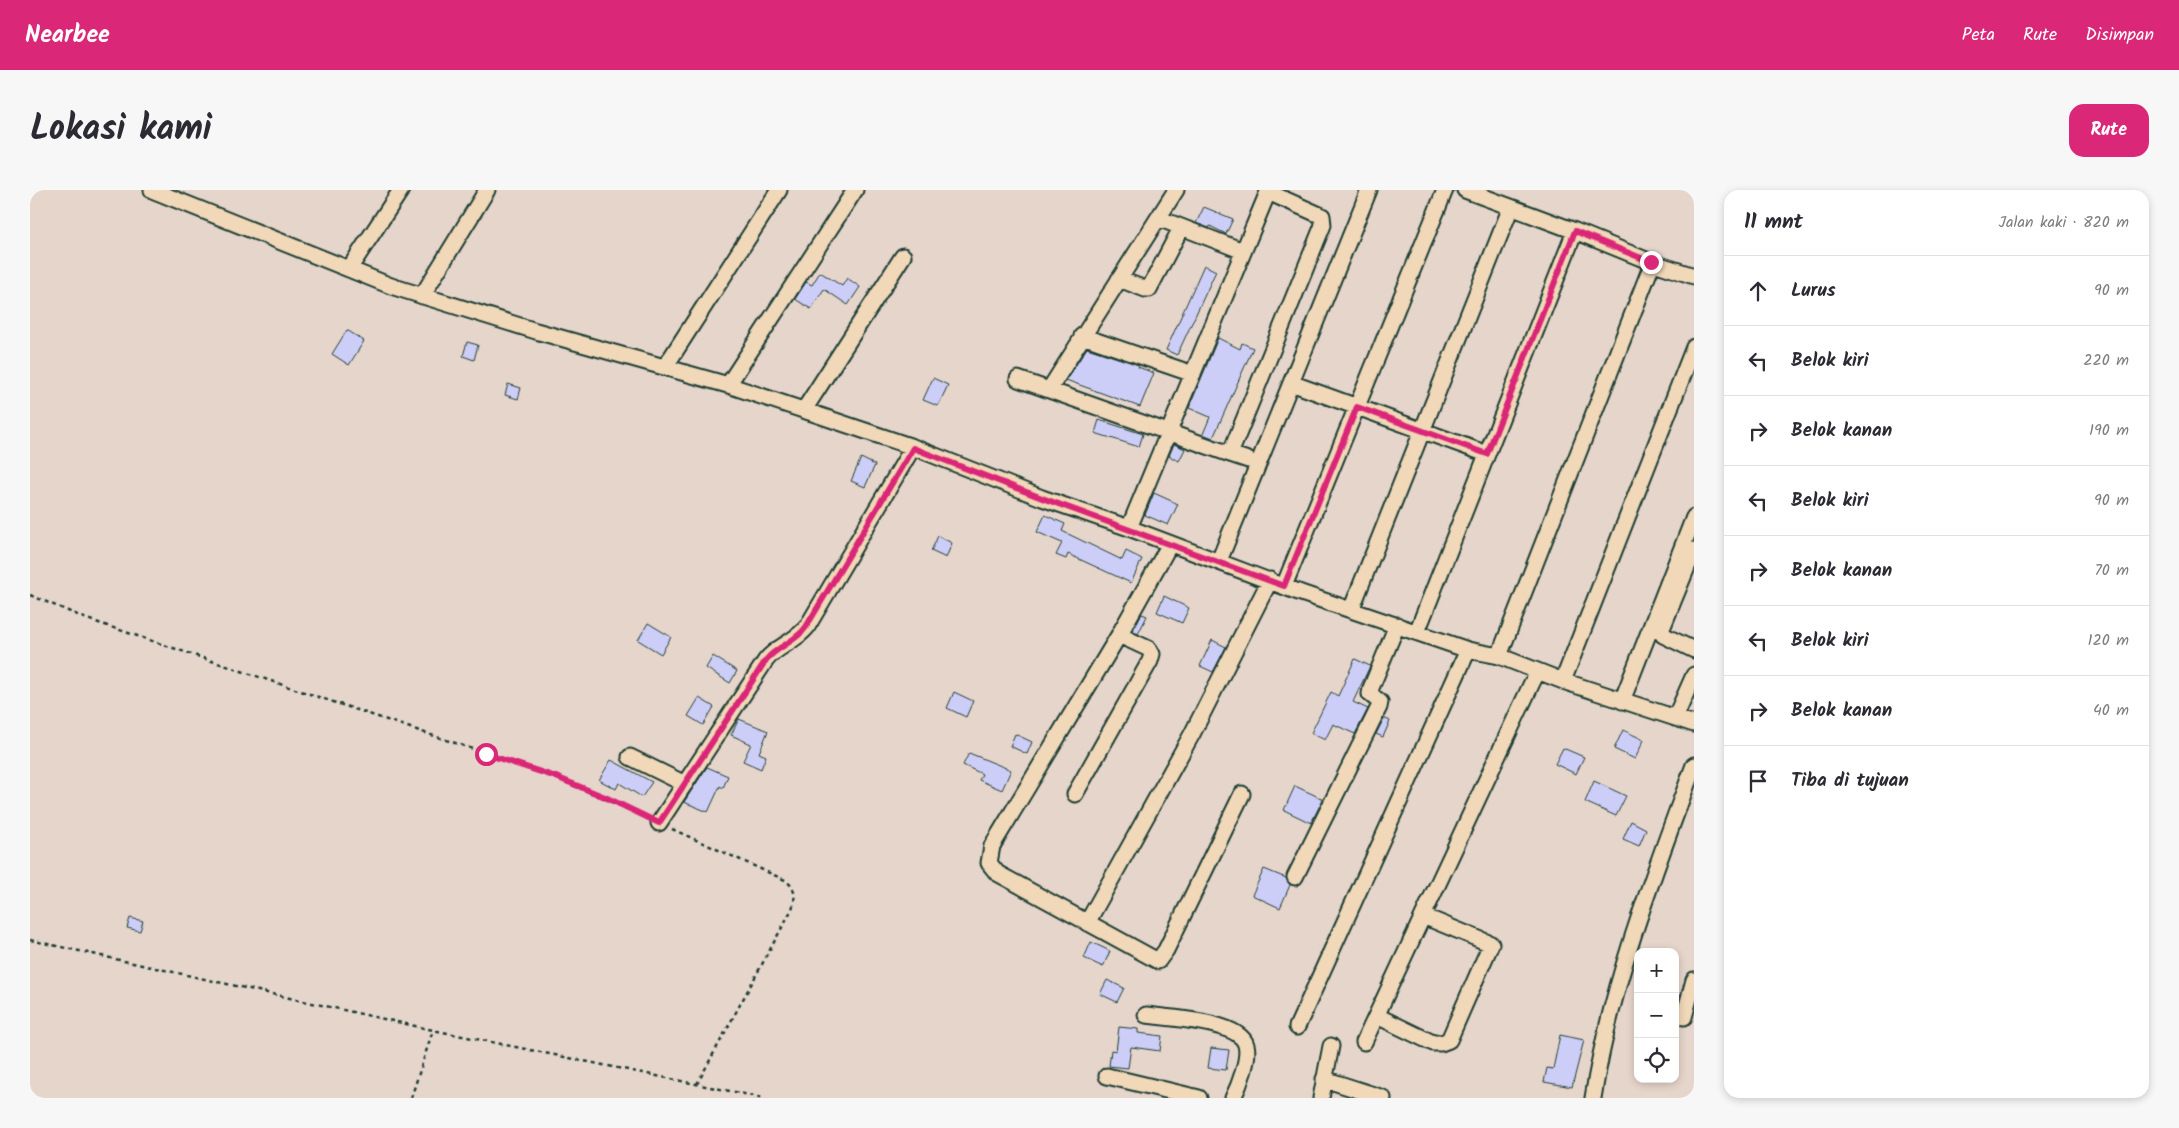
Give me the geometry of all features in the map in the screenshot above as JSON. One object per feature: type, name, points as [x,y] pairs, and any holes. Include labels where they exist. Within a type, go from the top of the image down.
[{"type":"street","points":[[152,190],[422,296],[536,331],[728,385],[804,410],[913,448],[1042,498],[1351,610],[1468,650],[1499,656],[1537,672],[1694,724]]},
{"type":"street","points":[[350,269],[402,190]]},
{"type":"street","points":[[422,296],[487,190]]},
{"type":"street","points":[[664,367],[779,190]]},
{"type":"street","points":[[728,385],[855,190]]},
{"type":"street","points":[[1048,390],[1176,190]]},
{"type":"street","points":[[1219,562],[1369,190]]},
{"type":"street","points":[[1284,586],[1445,190]]},
{"type":"street","points":[[1129,528],[1266,191],[1318,213],[1322,216],[1323,226],[1230,454]]},
{"type":"street","points":[[1473,191],[1651,262],[1694,276]]},
{"type":"street","points":[[1351,610],[1511,207]]},
{"type":"street","points":[[1158,218],[1243,251]]},
{"type":"street","points":[[1119,279],[1144,289],[1149,289],[1181,228]]},
{"type":"street","points":[[1417,632],[1575,231]]},
{"type":"street","points":[[804,410],[902,256]]},
{"type":"street","points":[[1499,656],[1649,272]]},
{"type":"street","points":[[1082,336],[1193,374]]},
{"type":"street","points":[[1563,681],[1694,347]]},
{"type":"street","points":[[1018,379],[1248,460]]},
{"type":"street","points":[[1291,383],[1487,454]]},
{"type":"street","points":[[659,823],[769,656],[778,648],[800,635],[806,627],[913,448]]},
{"type":"street","points":[[1622,701],[1694,517]]},
{"type":"street","points":[[1170,544],[1119,635],[992,846],[989,863],[997,873],[1090,918],[1158,962],[1165,952],[1242,794]]},
{"type":"street","points":[[1694,550],[1661,631],[1663,635],[1694,650]]},
{"type":"street","points":[[1090,918],[1194,729],[1270,580]]},
{"type":"street","points":[[1295,877],[1379,707],[1380,702],[1370,694],[1371,688],[1397,625]]},
{"type":"street","points":[[1075,794],[1150,661],[1152,654],[1148,649],[1119,635]]},
{"type":"street","points":[[1297,1026],[1468,650]]},
{"type":"street","points":[[1364,1042],[1537,672]]},
{"type":"street","points":[[1675,718],[1694,675]]},
{"type":"street","points":[[630,757],[685,784]]},
{"type":"street","points":[[1593,1098],[1600,1053],[1632,938],[1694,765]]},
{"type":"street","points":[[1377,1016],[1433,1043],[1449,1040],[1490,944],[1424,916]]},
{"type":"street","points":[[1684,1017],[1694,980]]},
{"type":"street","points":[[1146,1015],[1226,1027],[1240,1034],[1247,1046],[1247,1052],[1240,1083],[1233,1098]]},
{"type":"street","points":[[1321,1098],[1331,1046]]},
{"type":"street","points":[[1107,1076],[1199,1098]]},
{"type":"street","points":[[1324,1079],[1383,1098]]},
{"type":"path","points":[[30,595],[87,619],[556,777],[605,797],[785,880],[795,892],[792,909],[697,1084]]},
{"type":"path","points":[[30,940],[433,1030],[764,1098]]},
{"type":"path","points":[[411,1098],[433,1030]]},
{"type":"building","points":[[1204,207],[1233,219],[1226,234],[1210,226],[1209,228],[1196,223]]},
{"type":"building","points":[[1204,265],[1216,271],[1177,355],[1166,350]]},
{"type":"building","points":[[820,272],[842,286],[847,278],[860,287],[848,305],[824,289],[811,309],[795,299],[806,282],[812,285]]},
{"type":"building","points":[[347,330],[364,341],[349,365],[332,354]]},
{"type":"building","points":[[1218,338],[1240,349],[1242,343],[1253,348],[1213,438],[1203,434],[1210,417],[1189,408]]},
{"type":"building","points":[[467,342],[478,345],[474,360],[463,356]]},
{"type":"building","points":[[1087,348],[1139,365],[1138,367],[1154,373],[1140,407],[1066,380]]},
{"type":"building","points":[[933,378],[948,385],[938,406],[923,400]]},
{"type":"building","points":[[508,384],[521,388],[518,399],[505,395]]},
{"type":"building","points":[[1099,420],[1143,434],[1139,447],[1095,433]]},
{"type":"building","points":[[1174,444],[1185,449],[1179,461],[1169,456]]},
{"type":"building","points":[[861,458],[875,465],[865,487],[851,481]]},
{"type":"building","points":[[1154,493],[1178,504],[1168,525],[1145,515]]},
{"type":"building","points":[[1045,515],[1065,524],[1062,531],[1122,560],[1126,551],[1142,559],[1131,583],[1068,554],[1066,559],[1056,555],[1062,543],[1037,532]]},
{"type":"building","points":[[938,536],[952,543],[946,558],[931,551]]},
{"type":"building","points":[[1164,596],[1189,608],[1182,623],[1157,612]]},
{"type":"building","points":[[1142,614],[1147,616],[1138,634],[1132,631]]},
{"type":"building","points":[[648,623],[671,637],[661,654],[638,640]]},
{"type":"building","points":[[1212,640],[1226,647],[1213,672],[1200,666]]},
{"type":"building","points":[[713,656],[737,671],[730,683],[706,668]]},
{"type":"building","points":[[1355,659],[1370,666],[1353,702],[1368,709],[1355,734],[1333,724],[1325,740],[1311,733],[1331,692],[1338,696]]},
{"type":"building","points":[[954,692],[973,701],[966,717],[947,708]]},
{"type":"building","points":[[699,698],[714,707],[703,725],[688,716]]},
{"type":"building","points":[[1384,718],[1390,721],[1383,737],[1376,734]]},
{"type":"building","points":[[739,719],[768,731],[759,753],[766,756],[761,769],[743,761],[751,744],[731,735]]},
{"type":"building","points":[[1623,730],[1644,740],[1635,759],[1614,749]]},
{"type":"building","points":[[1015,734],[1032,742],[1027,754],[1010,746]]},
{"type":"building","points":[[1563,748],[1584,757],[1576,774],[1555,764]]},
{"type":"building","points":[[969,753],[1011,770],[1002,790],[979,780],[982,774],[963,765]]},
{"type":"building","points":[[611,760],[652,782],[642,797],[619,783],[616,789],[599,780]]},
{"type":"building","points":[[707,767],[728,776],[723,788],[720,786],[708,812],[684,802]]},
{"type":"building","points":[[1594,781],[1626,796],[1616,816],[1585,802]]},
{"type":"building","points":[[1295,786],[1323,799],[1311,823],[1284,810]]},
{"type":"building","points":[[1631,821],[1646,829],[1639,846],[1623,839]]},
{"type":"building","points":[[1264,869],[1286,878],[1290,885],[1280,908],[1252,895]]},
{"type":"building","points":[[130,918],[143,921],[140,931],[127,928]]},
{"type":"building","points":[[1091,942],[1110,951],[1103,967],[1084,958]]},
{"type":"building","points":[[1107,980],[1124,988],[1117,1002],[1100,994]]},
{"type":"building","points":[[1119,1027],[1138,1029],[1138,1033],[1162,1036],[1160,1051],[1131,1047],[1128,1068],[1109,1066],[1111,1050],[1116,1051]]},
{"type":"building","points":[[1560,1035],[1584,1040],[1572,1087],[1544,1082],[1547,1068],[1553,1069]]},
{"type":"building","points":[[1211,1048],[1229,1050],[1226,1070],[1208,1068]]},
{"type":"route","points":[[486,754],[556,777],[605,797],[659,823],[766,660],[778,648],[803,632],[913,448],[1042,498],[1129,528],[1284,586],[1357,407],[1487,454],[1575,231],[1651,262]]}]
